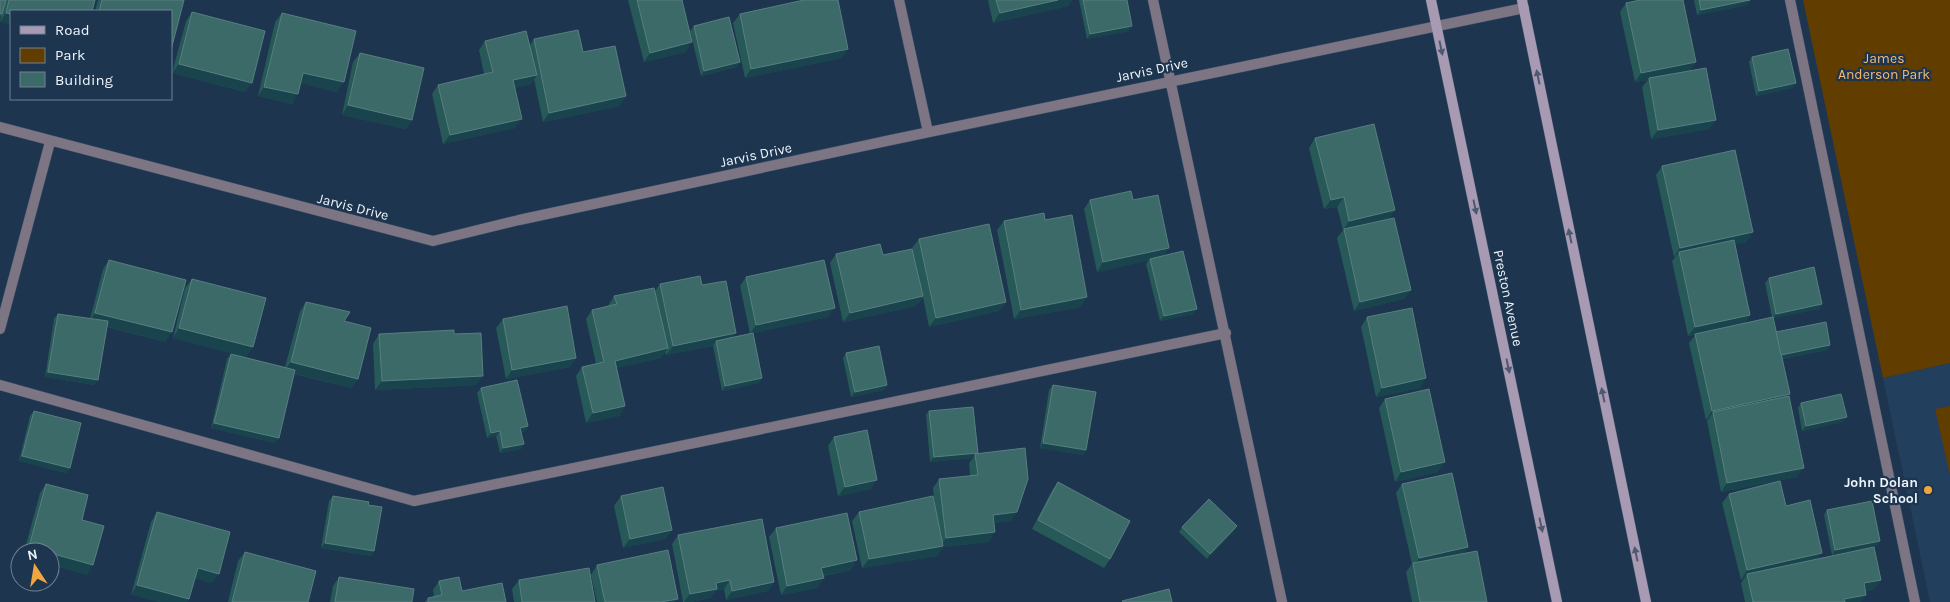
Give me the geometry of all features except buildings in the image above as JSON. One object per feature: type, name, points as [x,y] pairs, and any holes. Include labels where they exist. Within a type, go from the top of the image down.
[{"type":"main road","name":"Preston Avenue","points":[[1431,0],[1557,602]]},
{"type":"main road","points":[[1523,4],[1646,602]]},
{"type":"street","points":[[899,0],[928,132]]},
{"type":"street","points":[[1153,0],[1171,80],[1178,124],[1226,333],[1282,602]]},
{"type":"street","points":[[1790,0],[1915,602]]},
{"type":"street","name":"Jarvis Drive","points":[[0,127],[50,142],[433,241],[519,220],[1171,80],[1437,27],[1523,4]]},
{"type":"street","points":[[0,329],[50,142]]},
{"type":"street","points":[[0,386],[414,501],[1226,333]]},
{"type":"shaded area","name":"John Dolan School","points":[[1950,363],[1950,602],[1930,602],[1883,378]]},
{"type":"green space","name":"James Anderson Park","points":[[1803,0],[1950,0],[1950,363],[1883,378]]},
{"type":"green space","points":[[1950,406],[1950,475],[1935,409]]},
{"type":"place","name":"John Dolan School","points":[[1928,490]]}]
